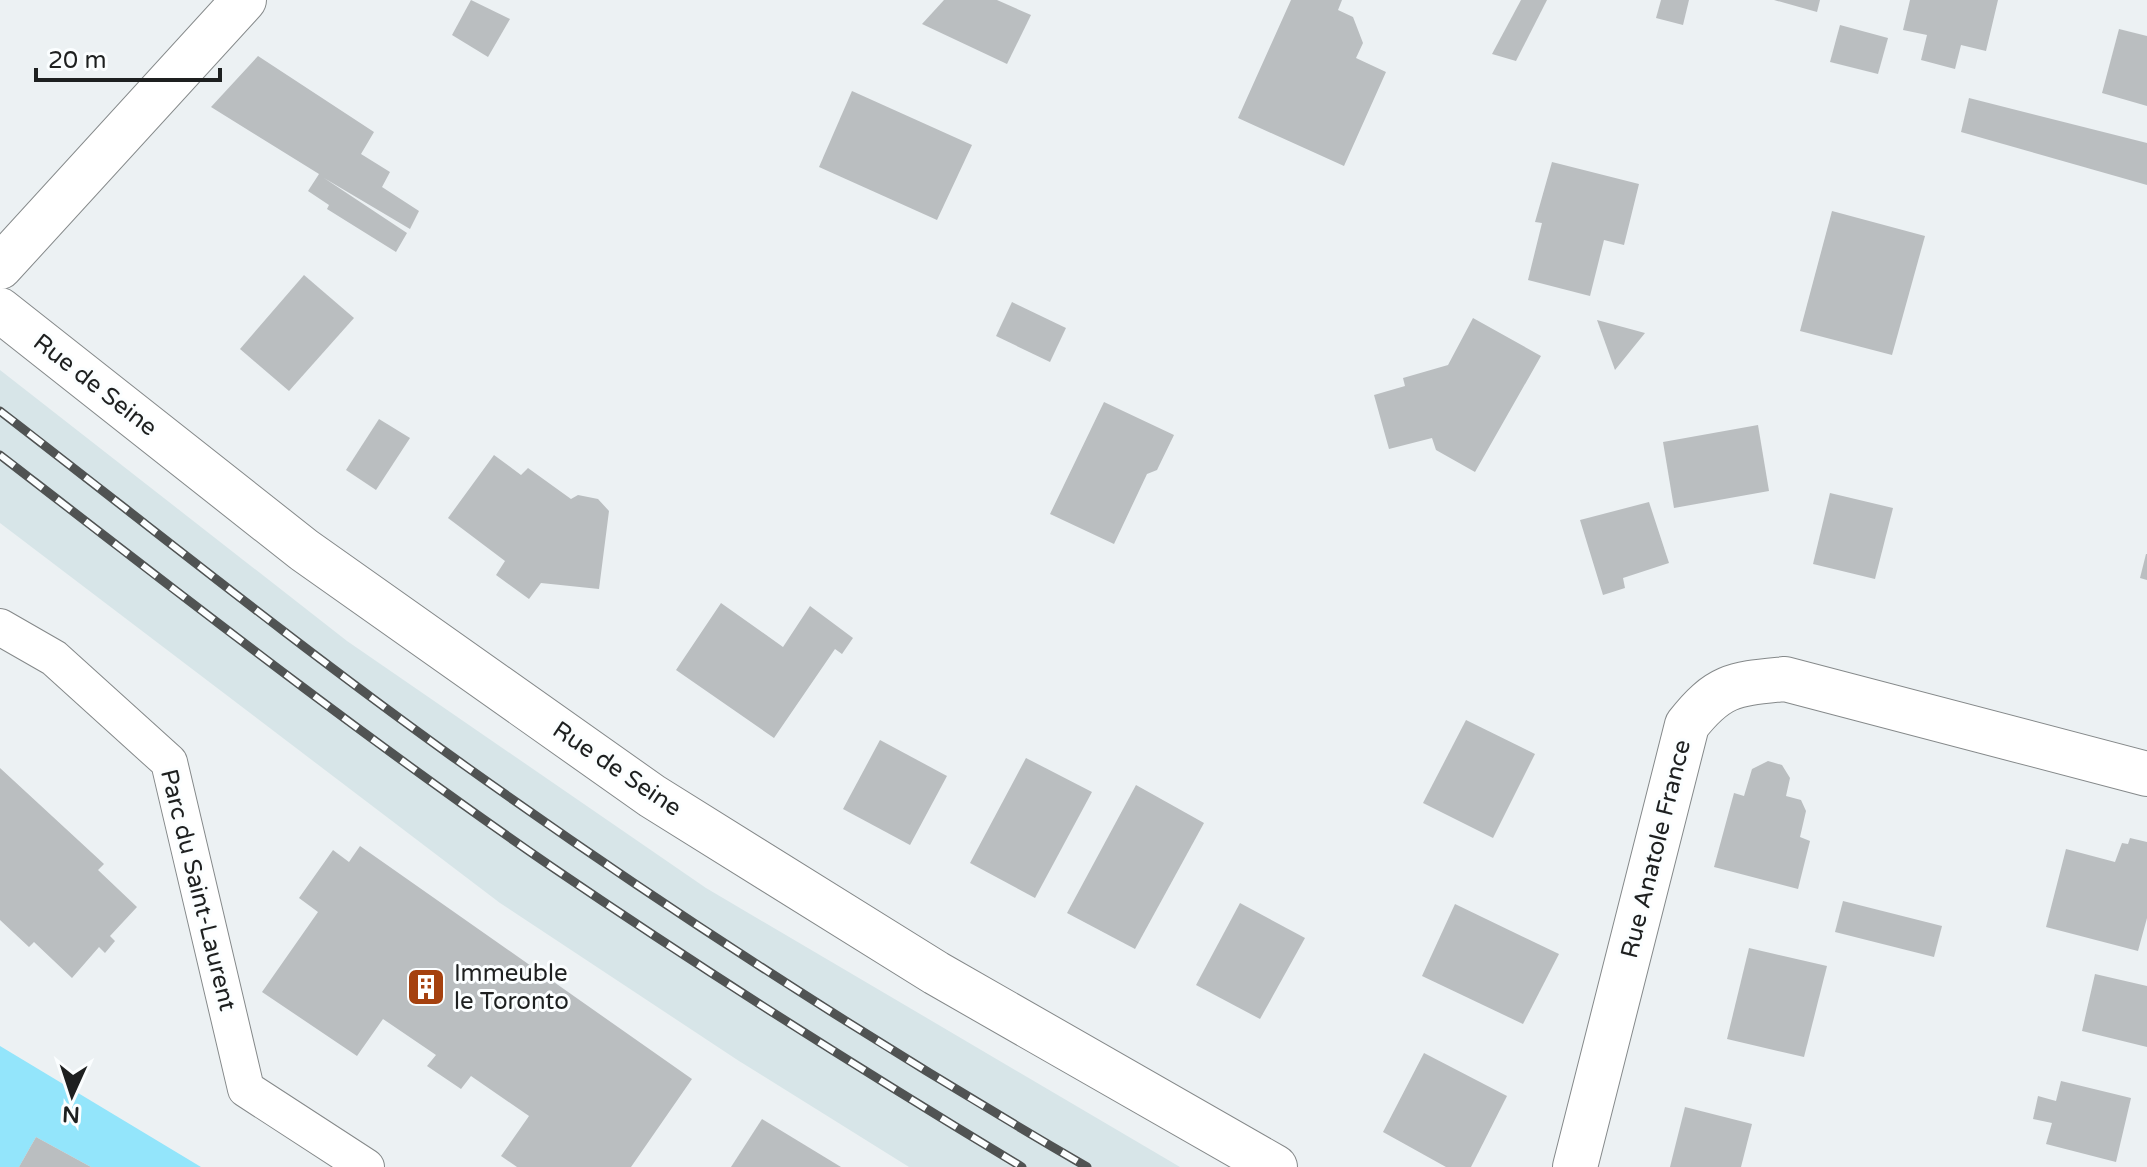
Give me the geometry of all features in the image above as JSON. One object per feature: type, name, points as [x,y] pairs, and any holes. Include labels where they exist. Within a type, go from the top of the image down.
[{"type":"street","points":[[0,267],[244,0]]},
{"type":"street","name":"Rue de Seine","points":[[0,310],[304,550],[652,796],[936,973],[1275,1167]]},
{"type":"street","name":"Rue Anatole France","points":[[1575,1167],[1687,725],[1707,698],[1739,684],[1785,679],[2147,774]]},
{"type":"lane","name":"Parc du Saint-Laurent","points":[[0,627],[54,658],[169,762],[246,1089],[366,1167]]},
{"type":"shaded area","points":[[0,370],[347,641],[706,888],[1180,1167],[909,1167],[739,1061],[500,903],[0,523]]},
{"type":"shaded area","points":[[0,1046],[201,1167],[91,1167],[36,1137],[19,1167],[0,1167]]},
{"type":"building","points":[[471,0],[510,19],[488,57],[452,35]]},
{"type":"building","points":[[944,0],[997,0],[1031,15],[1007,64],[922,24]]},
{"type":"building","points":[[1291,0],[1342,0],[1338,10],[1353,17],[1363,43],[1356,58],[1386,72],[1344,166],[1238,118]]},
{"type":"building","points":[[1521,0],[1547,0],[1516,61],[1492,54]]},
{"type":"building","points":[[1661,0],[1689,0],[1683,25],[1656,18]]},
{"type":"building","points":[[1774,0],[1820,0],[1817,12]]},
{"type":"building","points":[[1910,0],[1998,0],[1986,51],[1961,45],[1955,69],[1921,60],[1927,35],[1903,30]]},
{"type":"building","points":[[1840,25],[1888,38],[1878,74],[1830,62]]},
{"type":"building","points":[[2119,29],[2147,36],[2147,106],[2102,93]]},
{"type":"building","points":[[258,56],[374,132],[361,154],[390,172],[382,187],[419,211],[410,229],[324,178],[407,233],[396,252],[327,209],[329,205],[308,191],[319,174],[211,107]]},
{"type":"building","points":[[852,91],[972,145],[937,220],[819,167]]},
{"type":"building","points":[[1969,98],[2147,143],[2147,185],[1961,132]]},
{"type":"building","points":[[1552,162],[1639,184],[1624,245],[1604,240],[1590,296],[1528,280],[1542,223],[1535,222]]},
{"type":"building","points":[[1832,211],[1925,236],[1892,355],[1800,331]]},
{"type":"building","points":[[304,275],[354,318],[289,391],[240,349]]},
{"type":"building","points":[[1012,302],[1066,328],[1050,362],[996,336]]},
{"type":"building","points":[[1473,318],[1541,356],[1475,472],[1436,450],[1432,438],[1389,449],[1374,395],[1405,386],[1403,378],[1448,365]]},
{"type":"building","points":[[1597,320],[1645,333],[1615,370]]},
{"type":"building","points":[[1104,402],[1174,435],[1157,470],[1147,474],[1114,544],[1050,514]]},
{"type":"building","points":[[379,419],[410,438],[376,490],[346,470]]},
{"type":"building","points":[[1758,425],[1769,491],[1674,508],[1663,442]]},
{"type":"building","points":[[494,455],[521,475],[528,468],[571,499],[578,495],[598,499],[609,511],[599,589],[541,583],[529,599],[496,575],[505,561],[448,518]]},
{"type":"building","points":[[1830,493],[1893,508],[1875,579],[1813,564]]},
{"type":"building","points":[[1649,502],[1669,563],[1623,578],[1625,588],[1603,595],[1580,520]]},
{"type":"building","points":[[2147,554],[2147,580],[2140,578]]},
{"type":"building","points":[[721,603],[783,647],[810,606],[853,638],[842,654],[835,649],[774,738],[676,670]]},
{"type":"building","points":[[1466,720],[1535,754],[1493,838],[1423,803]]},
{"type":"building","points":[[880,740],[947,776],[910,845],[843,809]]},
{"type":"building","points":[[1026,758],[1092,792],[1035,898],[970,863]]},
{"type":"building","points":[[1768,761],[1782,765],[1790,778],[1786,796],[1801,800],[1806,811],[1800,837],[1810,841],[1798,889],[1714,867],[1734,793],[1744,796],[1752,769]]},
{"type":"building","points":[[0,768],[104,864],[98,870],[137,907],[110,936],[115,941],[105,953],[99,947],[72,978],[34,942],[29,947],[0,920]]},
{"type":"building","points":[[1136,785],[1204,823],[1135,949],[1067,913]]},
{"type":"building","points":[[2130,838],[2147,842],[2147,918],[2138,951],[2046,927],[2066,849],[2115,862],[2122,843],[2128,844]]},
{"type":"building","name":"Immeuble le Toronto","points":[[360,846],[692,1079],[631,1167],[517,1167],[501,1156],[529,1116],[471,1076],[461,1089],[427,1066],[436,1055],[383,1019],[357,1056],[262,992],[318,912],[299,898],[333,850],[349,862]]},
{"type":"building","points":[[1843,901],[1942,926],[1934,957],[1835,932]]},
{"type":"building","points":[[1240,903],[1305,938],[1260,1019],[1196,985]]},
{"type":"building","points":[[1455,904],[1559,954],[1523,1024],[1422,976]]},
{"type":"building","points":[[1749,948],[1827,966],[1804,1057],[1727,1039]]},
{"type":"building","points":[[2095,974],[2147,986],[2147,1047],[2082,1031]]},
{"type":"building","points":[[1424,1053],[1507,1096],[1471,1167],[1446,1167],[1383,1132]]},
{"type":"building","points":[[2061,1081],[2131,1098],[2116,1162],[2046,1144],[2052,1123],[2033,1119],[2038,1096],[2056,1101]]},
{"type":"building","points":[[1685,1107],[1752,1124],[1741,1167],[1670,1167]]},
{"type":"building","points":[[762,1119],[841,1167],[731,1167]]},
{"type":"building","points":[[36,1137],[91,1167],[19,1167]]},
{"type":"railway","points":[[0,411],[336,671],[527,810],[764,968],[924,1070],[1087,1167]]},
{"type":"railway","points":[[0,455],[204,613],[481,818],[668,945],[1022,1167]]},
{"type":"place","name":"Immeuble le Toronto","points":[[426,987]]}]
